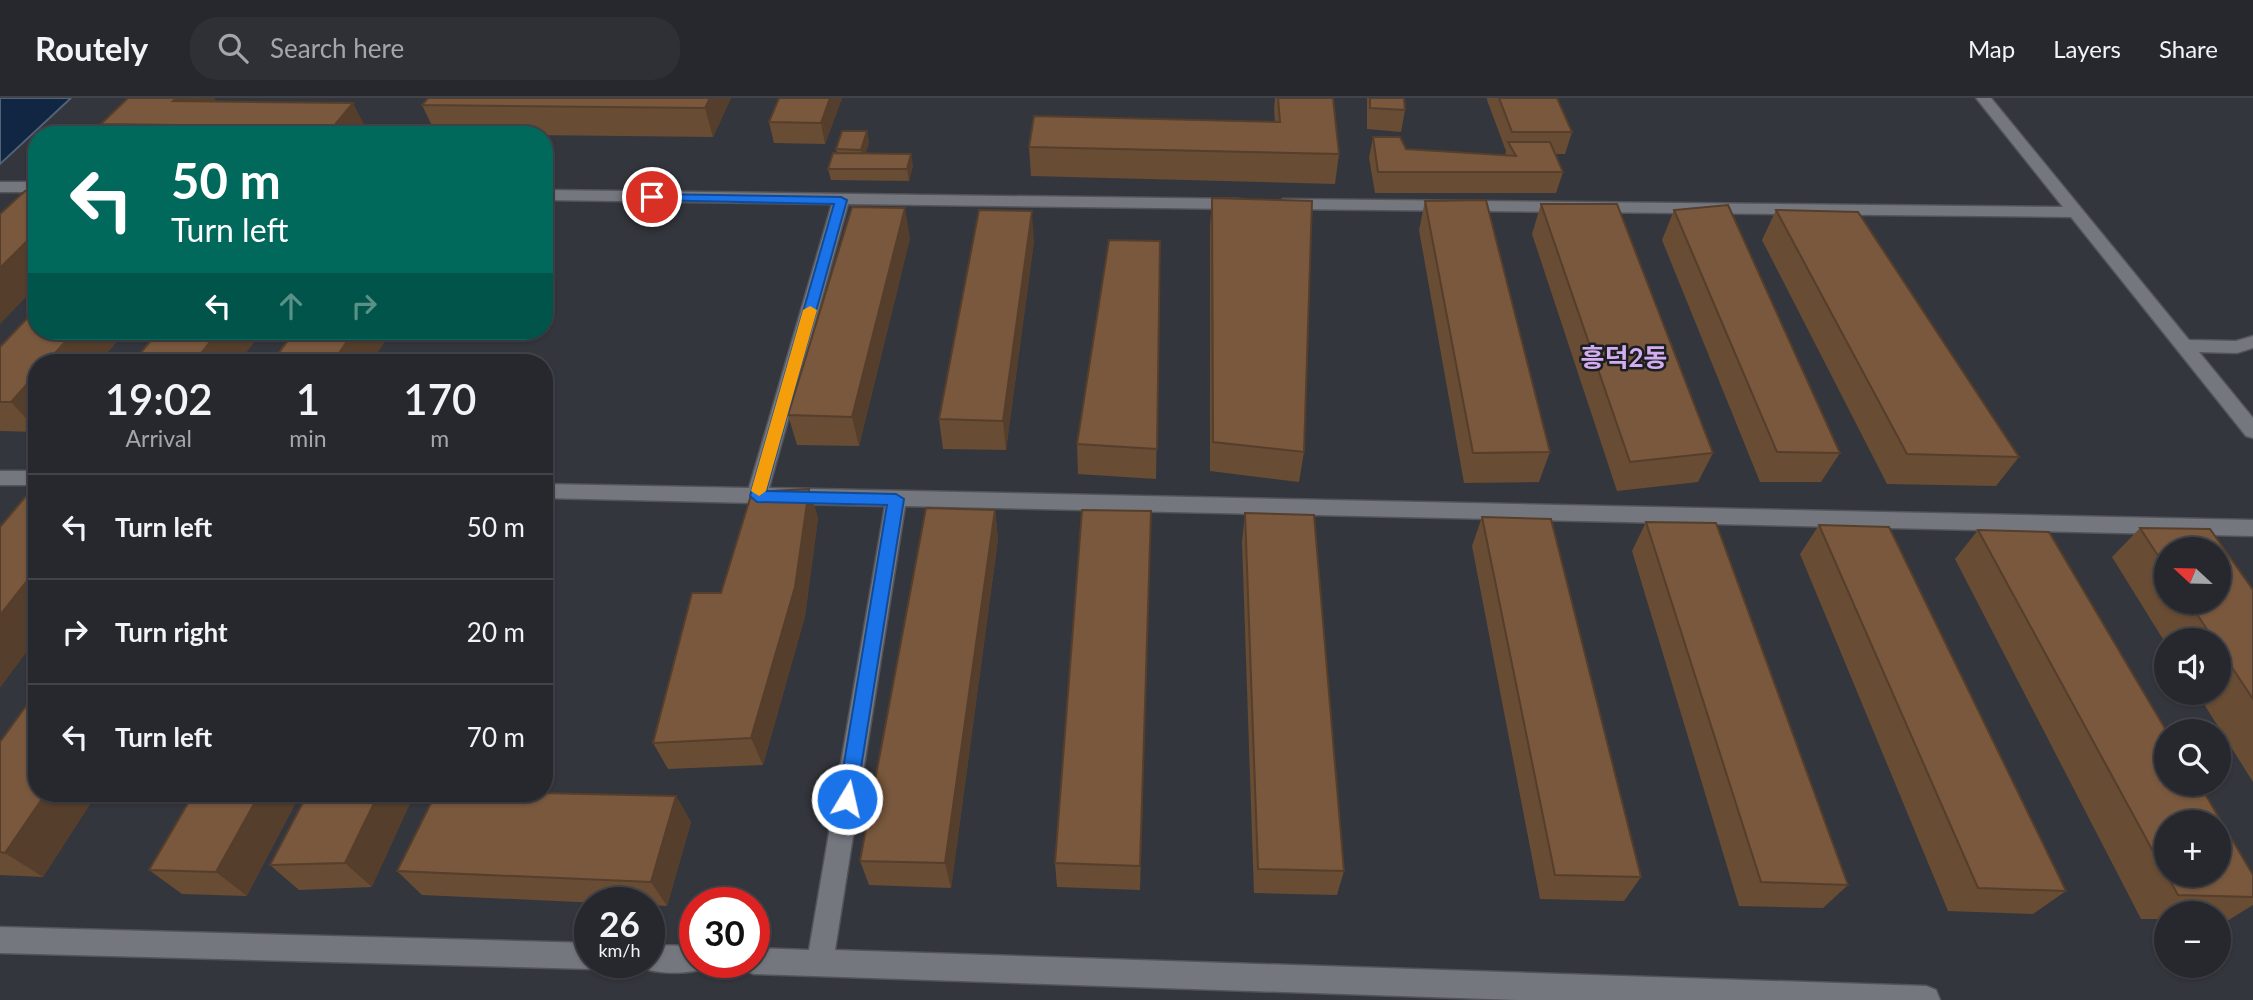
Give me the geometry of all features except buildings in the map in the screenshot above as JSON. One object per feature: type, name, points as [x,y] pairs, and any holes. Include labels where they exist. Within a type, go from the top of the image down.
[{"type":"street","points":[[1983,98],[2253,431]]},
{"type":"street","points":[[0,187],[28,187]]},
{"type":"street","points":[[553,195],[2075,212]]},
{"type":"street","points":[[757,496],[841,200]]},
{"type":"street","points":[[2185,346],[2237,347],[2253,342]]},
{"type":"street","points":[[0,478],[28,478]]},
{"type":"street","points":[[553,491],[2253,528]]},
{"type":"street","points":[[820,963],[896,499]]},
{"type":"street","points":[[0,940],[574,956]]},
{"type":"street","points":[[770,961],[1926,1000]]},
{"type":"water","points":[[0,98],[71,98],[41,126],[28,126],[28,138],[0,164]]},
{"type":"slow traffic","points":[[759,491],[810,310]]},
{"type":"district","name":"흥덕2동","points":[[1624,357]]},
{"type":"route","points":[[652,197],[841,200],[757,496],[896,499],[847,799]]}]
